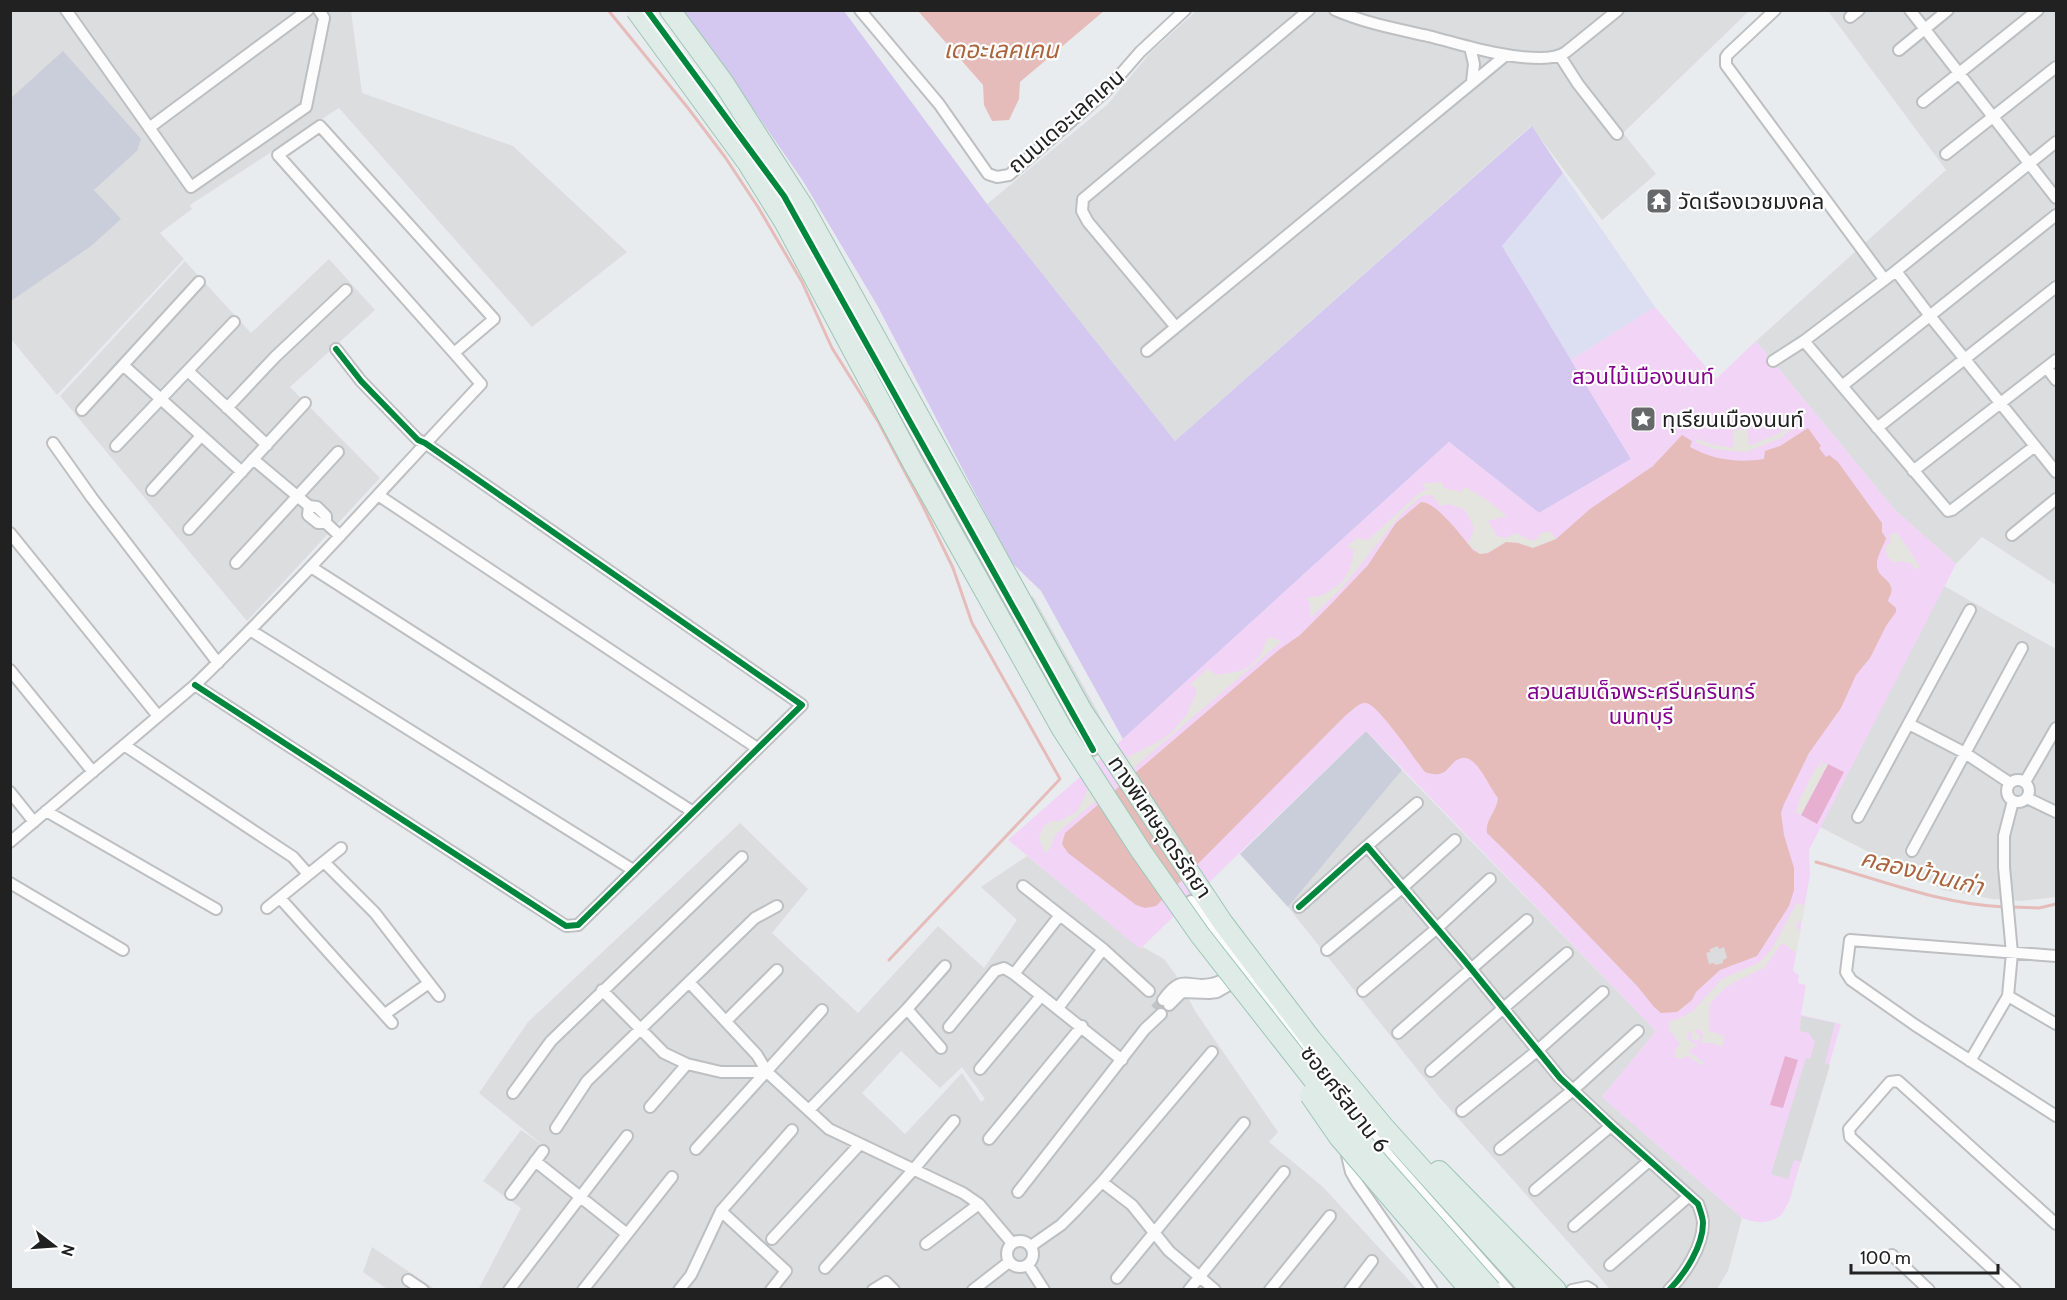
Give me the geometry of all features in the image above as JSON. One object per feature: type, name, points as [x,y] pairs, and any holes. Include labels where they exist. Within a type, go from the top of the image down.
[{"type":"highway","name":"ทางพิเศษอุดรรัถยา","points":[[636,10],[747,162],[785,223],[914,465],[1062,729],[1142,851],[1200,935],[1377,1161],[1491,1290]]},
{"type":"highway","name":"ทางพิเศษอุดรรัถยา","points":[[670,10],[723,82],[804,208],[1082,711],[1223,923],[1374,1125],[1531,1290]]},
{"type":"highway","points":[[1200,935],[1234,988],[1339,1137],[1470,1290]]},
{"type":"highway","points":[[1374,1125],[1446,1176],[1556,1290]]},
{"type":"street","points":[[66,10],[191,187],[306,107],[324,18],[319,10]]},
{"type":"street","points":[[149,128],[308,10]]},
{"type":"street","points":[[647,10],[783,196],[1093,750]]},
{"type":"street","name":"ถนนเดอะเลคเคน","points":[[860,10],[939,104],[988,174],[997,177],[1009,175],[1106,91],[1140,52],[1185,10]]},
{"type":"street","points":[[1175,326],[1088,222],[1083,212],[1083,199],[1309,10]]},
{"type":"street","points":[[1335,10],[1364,20],[1470,47],[1506,55],[1540,58],[1560,56],[1618,10]]},
{"type":"street","points":[[1774,10],[1728,54],[1726,65],[1884,279]]},
{"type":"street","points":[[1910,10],[2056,198]]},
{"type":"street","points":[[1899,50],[1948,10]]},
{"type":"street","points":[[1923,102],[2038,10]]},
{"type":"street","points":[[1470,47],[1474,64],[1472,82]]},
{"type":"street","points":[[1147,351],[1506,55]]},
{"type":"street","points":[[1560,56],[1578,84],[1617,134]]},
{"type":"street","points":[[1946,154],[2056,67]]},
{"type":"street","points":[[10,842],[218,663],[311,567],[481,384],[279,155],[320,126],[494,319],[454,353]]},
{"type":"street","points":[[1773,361],[1804,341],[1896,271],[2056,142]]},
{"type":"street","points":[[1842,386],[2056,215]]},
{"type":"street","points":[[1896,271],[1929,316],[2056,472]]},
{"type":"street","points":[[82,410],[199,282]]},
{"type":"street","points":[[1877,428],[2056,287]]},
{"type":"street","points":[[227,408],[275,357],[346,290]]},
{"type":"street","points":[[116,446],[234,322]]},
{"type":"street","points":[[1804,341],[1945,510],[1950,511],[2035,446]]},
{"type":"street","points":[[195,685],[566,926],[578,925],[802,705],[410,434],[336,350]]},
{"type":"street","points":[[1913,471],[2056,360]]},
{"type":"street","points":[[123,365],[242,472]]},
{"type":"street","points":[[2047,368],[2056,380]]},
{"type":"street","points":[[188,371],[267,445]]},
{"type":"street","points":[[189,529],[305,403]]},
{"type":"street","points":[[152,490],[201,436]]},
{"type":"street","points":[[53,443],[98,507],[218,663]]},
{"type":"street","points":[[236,563],[338,452]]},
{"type":"street","points":[[254,459],[309,506],[317,507],[326,516],[326,523],[340,536]]},
{"type":"street","points":[[378,495],[757,748]]},
{"type":"street","points":[[2012,535],[2056,499]]},
{"type":"street","points":[[10,533],[158,716]]},
{"type":"street","points":[[311,567],[693,812]]},
{"type":"street","points":[[1858,817],[1970,610]]},
{"type":"street","points":[[250,630],[633,870]]},
{"type":"street","points":[[1912,851],[2022,648]]},
{"type":"street","points":[[10,670],[93,772]]},
{"type":"street","points":[[1909,723],[1965,753],[2010,783]]},
{"type":"street","points":[[2025,782],[2056,728]]},
{"type":"street","points":[[124,745],[293,857],[308,874]]},
{"type":"street","points":[[2017,780],[2025,782],[2030,790],[2023,802],[2013,801],[2007,793],[2010,783],[2017,780]]},
{"type":"street","points":[[10,792],[34,822]]},
{"type":"street","points":[[2027,798],[2056,812]]},
{"type":"street","points":[[1970,1061],[2008,996],[2012,953],[2004,867],[2004,836],[2013,801]]},
{"type":"street","points":[[1299,907],[1417,804]]},
{"type":"street","points":[[46,811],[216,909]]},
{"type":"street","points":[[1327,950],[1402,888],[1455,840]]},
{"type":"street","points":[[1367,846],[1573,1090],[1698,1204],[1703,1221],[1701,1237],[1693,1256],[1669,1290]]},
{"type":"street","points":[[267,908],[341,848]]},
{"type":"street","points":[[513,1093],[551,1041],[742,858]]},
{"type":"street","points":[[324,862],[375,913],[439,996]]},
{"type":"street","points":[[1363,991],[1490,879]]},
{"type":"street","points":[[10,883],[123,950]]},
{"type":"street","points":[[1023,886],[1102,949],[1149,991]]},
{"type":"street","points":[[280,898],[392,1023]]},
{"type":"street","name":"ซอยศรีสมาน 6","points":[[1191,901],[1246,972],[1374,1125],[1390,1157],[1508,1290]]},
{"type":"street","points":[[556,1128],[587,1081],[755,918],[777,906]]},
{"type":"street","points":[[1014,974],[1060,915]]},
{"type":"street","points":[[1398,1034],[1527,920]]},
{"type":"street","points":[[2056,957],[1850,940],[1846,972],[1851,980],[2056,1116]]},
{"type":"street","points":[[1058,1008],[1102,949]]},
{"type":"street","points":[[1431,1071],[1567,953]]},
{"type":"street","points":[[809,1110],[907,1009],[945,966]]},
{"type":"street","points":[[949,1027],[998,969],[1004,968],[1082,1026],[1122,1060]]},
{"type":"street","points":[[726,1021],[777,969]]},
{"type":"street","points":[[1168,999],[1175,987],[1183,983],[1204,985],[1216,983],[1246,972]]},
{"type":"street","points":[[689,982],[757,1055],[767,1072],[829,1129],[963,1192],[980,1204],[1012,1243]]},
{"type":"street","points":[[385,1014],[429,983]]},
{"type":"street","points":[[602,990],[664,1053],[687,1064],[721,1072],[767,1072]]},
{"type":"street","points":[[1462,1111],[1538,1050],[1603,992]]},
{"type":"street","points":[[980,1069],[1041,996]]},
{"type":"street","points":[[2008,996],[2056,1024]]},
{"type":"street","points":[[907,1009],[941,1048]]},
{"type":"street","points":[[696,1149],[822,1010]]},
{"type":"street","points":[[1018,1192],[1122,1060],[1145,1029],[1147,1021],[1158,1012]]},
{"type":"street","points":[[989,1139],[1082,1026]]},
{"type":"street","points":[[1500,1149],[1573,1090],[1638,1031]]},
{"type":"street","points":[[1031,1246],[1061,1225],[1102,1182],[1212,1052]]},
{"type":"street","points":[[650,1107],[687,1064]]},
{"type":"street","points":[[2015,1290],[1850,1137],[1849,1130],[1890,1082],[1898,1081],[2056,1224]]},
{"type":"street","points":[[825,1268],[954,1121]]},
{"type":"street","points":[[1117,1278],[1244,1123]]},
{"type":"street","points":[[1374,1125],[1349,1137],[1345,1148],[1351,1172],[1431,1290]]},
{"type":"street","points":[[1535,1190],[1611,1126]]},
{"type":"street","points":[[679,1290],[692,1275],[721,1211],[792,1130]]},
{"type":"street","points":[[509,1290],[627,1137]]},
{"type":"street","points":[[772,1239],[860,1144]]},
{"type":"street","points":[[511,1194],[543,1151]]},
{"type":"street","points":[[535,1161],[627,1234]]},
{"type":"street","points":[[1574,1226],[1649,1161]]},
{"type":"street","points":[[1189,1290],[1284,1172]]},
{"type":"street","points":[[583,1290],[672,1177]]},
{"type":"street","points":[[1102,1182],[1132,1205],[1169,1251],[1215,1290]]},
{"type":"street","points":[[1610,1265],[1689,1196]]},
{"type":"street","points":[[926,1244],[980,1204]]},
{"type":"street","points":[[721,1211],[786,1271],[771,1290]]},
{"type":"street","points":[[1270,1290],[1330,1216]]},
{"type":"street","points":[[1022,1240],[1031,1246],[1034,1256],[1028,1265],[1018,1268],[1009,1262],[1006,1252],[1012,1243],[1022,1240]]},
{"type":"street","points":[[1892,1255],[1929,1290]]},
{"type":"street","points":[[1350,1290],[1372,1261]]},
{"type":"street","points":[[973,1290],[1009,1262]]},
{"type":"street","points":[[1028,1265],[1044,1290]]},
{"type":"street","points":[[408,1280],[423,1290]]},
{"type":"street","points":[[873,1290],[885,1282],[894,1290]]},
{"type":"street","points":[[1572,1290],[1587,1287],[1592,1290]]},
{"type":"shaded area","points":[[11,11],[351,11],[362,93],[513,146],[627,252],[532,327],[339,108],[190,205],[192,209],[160,233],[184,259],[57,395],[11,339],[11,301],[90,247],[120,219],[94,190],[137,151],[63,52],[11,98]]},
{"type":"shaded area","points":[[678,11],[844,11],[987,204],[1175,441],[1532,126],[1563,173],[1502,246],[1631,459],[1539,513],[1449,442],[1123,739],[1041,591],[1011,562],[877,305],[803,181],[740,90]]},
{"type":"shaded area","points":[[1196,11],[1749,11],[1623,133],[1656,174],[1602,220],[1531,126],[1175,441],[987,204],[1108,104],[1149,54]]},
{"type":"shaded area","points":[[1828,11],[2056,11],[2056,585],[1982,537],[1956,564],[1895,510],[1756,341],[1946,170]]},
{"type":"shaded area","points":[[63,51],[141,139],[137,151],[94,190],[121,219],[90,247],[11,301],[11,98]]},
{"type":"shaded area","name":"สวนไม้เมืองนนท์","points":[[1563,173],[1655,307],[1571,360],[1502,246]]},
{"type":"shaded area","points":[[329,259],[375,310],[290,387],[380,478],[247,621],[60,396],[185,261],[251,333]]},
{"type":"shaded area","points":[[1797,418],[1801,421],[1781,438],[1746,452],[1714,449],[1695,442],[1698,439],[1733,448],[1733,430],[1747,429],[1749,445],[1751,445],[1778,434]]},
{"type":"shaded area","points":[[1442,482],[1444,488],[1462,492],[1464,487],[1471,490],[1507,516],[1488,521],[1497,536],[1505,538],[1516,533],[1532,541],[1539,537],[1539,534],[1550,531],[1556,539],[1533,548],[1506,542],[1488,553],[1480,554],[1468,544],[1473,533],[1473,525],[1464,509],[1448,504],[1441,506],[1432,495],[1420,497],[1401,514],[1341,589],[1310,618],[1310,603],[1306,598],[1323,595],[1343,582],[1352,563],[1354,550],[1347,547],[1357,538],[1368,540],[1418,494],[1427,489],[1422,484]]},
{"type":"shaded area","points":[[1896,532],[1920,568],[1915,569],[1912,564],[1902,561],[1893,563],[1888,557],[1885,547],[1890,543],[1890,535]]},
{"type":"shaded area","points":[[1944,586],[2056,649],[2056,897],[2020,901],[1993,899],[1943,890],[1820,827]]},
{"type":"shaded area","points":[[1033,596],[1105,725],[1099,729],[1027,599]]},
{"type":"shaded area","points":[[1268,637],[1282,641],[1124,776],[1129,756],[1171,733],[1187,714],[1196,694],[1196,689],[1191,684],[1207,669],[1217,675],[1249,667],[1262,653]]},
{"type":"shaded area","points":[[1366,731],[1402,770],[1288,907],[1240,854]]},
{"type":"shaded area","points":[[1822,760],[1820,768],[1828,764],[1801,815],[1796,813],[1799,801]]},
{"type":"shaded area","points":[[1828,764],[1844,772],[1817,824],[1801,815]]},
{"type":"shaded area","points":[[1402,770],[1656,1031],[1602,1097],[1742,1218],[1728,1271],[1717,1289],[1610,1289],[1440,1098],[1288,907]]},
{"type":"shaded area","points":[[1111,788],[1055,835],[1047,853],[1044,851],[1039,839],[1043,827],[1051,821],[1059,821],[1077,812],[1088,789],[1095,791]]},
{"type":"shaded area","points":[[740,823],[808,889],[772,933],[858,1013],[938,926],[984,968],[1017,920],[981,887],[1027,856],[1140,948],[1143,947],[1164,959],[1176,975],[1195,1011],[1278,1132],[1269,1142],[1323,1187],[1417,1289],[478,1290],[521,1208],[483,1181],[521,1130],[544,1146],[479,1093],[528,1022]],"holes":[[[901,1051],[940,1088],[962,1067],[985,1099],[981,1102],[962,1073],[905,1134],[862,1093]]]},
{"type":"shaded area","points":[[1796,904],[1805,905],[1802,921],[1797,923],[1796,929],[1801,930],[1796,953],[1781,944],[1765,967],[1727,986],[1710,1003],[1709,1031],[1724,1036],[1723,1047],[1712,1043],[1699,1043],[1702,1041],[1703,1034],[1700,1030],[1695,1029],[1700,1038],[1697,1041],[1692,1039],[1691,1030],[1688,1039],[1694,1044],[1699,1044],[1688,1051],[1704,1063],[1701,1065],[1686,1055],[1683,1059],[1674,1057],[1676,1054],[1674,1052],[1680,1044],[1669,1029],[1669,1021],[1693,1011],[1722,979],[1760,962],[1772,949]]},
{"type":"shaded area","points":[[1801,1016],[1835,1023],[1825,1063],[1830,1065],[1801,1162],[1794,1160],[1788,1179],[1771,1174],[1806,1058],[1810,1059],[1815,1042],[1809,1033],[1800,1031]]},
{"type":"shaded area","points":[[1785,1056],[1798,1060],[1783,1108],[1770,1105]]},
{"type":"shaded area","points":[[372,1247],[435,1289],[387,1289],[363,1272]]},
{"type":"green space","name":"สวนสมเด็จพระศรีนครินทร์ นนทบุรี","points":[[1655,307],[1716,379],[1756,341],[1895,510],[1956,564],[1809,850],[1810,875],[1793,971],[1799,975],[1798,983],[1806,985],[1801,1015],[1841,1024],[1789,1202],[1781,1215],[1767,1222],[1742,1218],[1602,1097],[1656,1031],[1366,731],[1140,949],[1008,840],[1123,739],[1449,442],[1539,513],[1631,459],[1571,360]]},
{"type":"water","name":"เดอะเลคเคน","points":[[918,11],[1104,11],[1020,82],[1019,99],[1009,120],[992,121],[984,105],[983,85]]},
{"type":"water","name":"สวนสมเด็จพระศรีนครินทร์ นนทบุรี","points":[[1808,428],[1826,457],[1829,455],[1838,462],[1882,523],[1882,532],[1886,538],[1877,567],[1879,573],[1890,584],[1892,590],[1888,601],[1896,608],[1896,612],[1886,626],[1870,658],[1856,675],[1841,708],[1809,753],[1784,804],[1781,813],[1784,835],[1794,868],[1794,890],[1789,906],[1757,956],[1720,970],[1696,992],[1692,1000],[1677,1012],[1661,1013],[1654,1007],[1638,987],[1487,833],[1498,798],[1473,761],[1462,758],[1439,774],[1425,772],[1388,723],[1372,706],[1366,703],[1358,705],[1346,715],[1156,906],[1145,908],[1136,905],[1068,853],[1062,844],[1065,833],[1280,649],[1300,635],[1368,565],[1396,523],[1421,502],[1442,514],[1473,550],[1480,554],[1488,553],[1506,542],[1533,548],[1556,539],[1590,509],[1653,466],[1682,435],[1692,441],[1690,447],[1708,455],[1735,460],[1754,460],[1764,459],[1765,451],[1780,446]]},
{"type":"pier","points":[[1718,946],[1719,949],[1724,947],[1727,958],[1723,960],[1723,963],[1709,964],[1706,953]]},
{"type":"waterway","points":[[608,10],[688,108],[725,157],[758,207],[802,282],[832,348],[879,423],[923,506],[953,568],[972,623],[1060,779],[889,960]]},
{"type":"waterway","name":"คลองบ้านเก่า","points":[[1816,862],[1932,896],[2004,907]]},
{"type":"waterway","name":"คลองบ้านเก่า","points":[[2011,907],[2039,908],[2056,904]]},
{"type":"tunnel","points":[[1155,1009],[1163,1000]]},
{"type":"cycle path","points":[[647,10],[784,196],[1093,750]]},
{"type":"cycle path","points":[[195,685],[566,926],[578,925],[802,705],[418,440],[361,381],[336,349]]},
{"type":"cycle path","points":[[1299,907],[1367,846],[1560,1078],[1698,1204],[1703,1223],[1700,1241],[1687,1268],[1669,1290]]},
{"type":"place","name":"วัดเรืองเวชมงคล","points":[[1659,201]]},
{"type":"place","name":"ทุเรียนเมืองนนท์","points":[[1643,419]]}]
